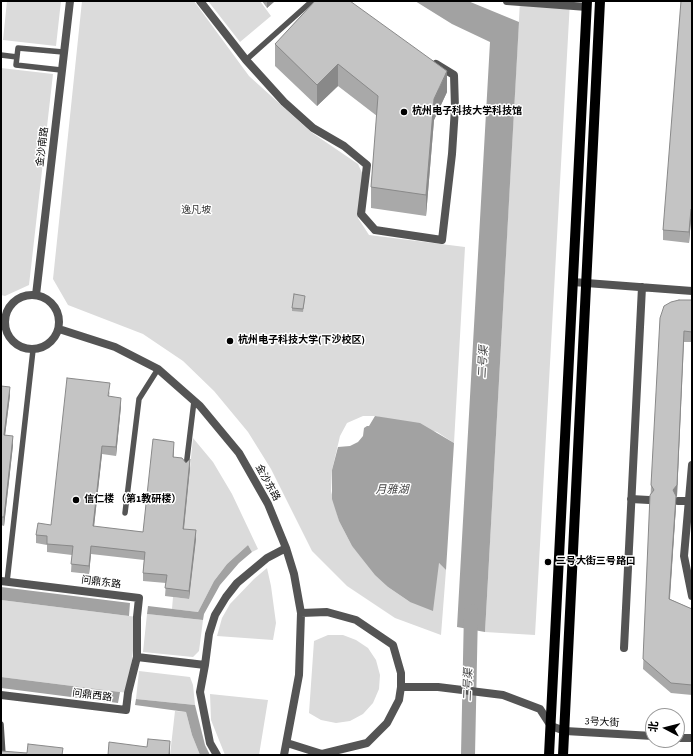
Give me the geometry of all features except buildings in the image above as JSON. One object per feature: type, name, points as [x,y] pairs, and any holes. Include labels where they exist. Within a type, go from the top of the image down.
[{"type":"main road","points":[[564,755],[600,1]]},
{"type":"main road","points":[[549,755],[587,4]]},
{"type":"street","name":"金沙南路","points":[[36,295],[70,1]]},
{"type":"street","points":[[200,1],[246,60],[284,102],[313,128],[344,146],[367,165],[362,214],[375,230],[442,240],[455,108],[454,75],[428,59]]},
{"type":"street","points":[[507,1],[587,4]]},
{"type":"street","points":[[573,282],[692,291]]},
{"type":"street","points":[[624,648],[642,287]]},
{"type":"street","points":[[26,295],[36,295],[45,298],[52,303],[60,320],[59,329],[49,344],[33,350],[24,349],[10,339],[6,331],[3,318],[11,305],[18,299],[26,295]]},
{"type":"street","name":"金沙东路","points":[[59,329],[115,348],[158,369],[194,401],[239,453],[268,504],[286,548],[294,574],[301,612],[299,675],[284,755]]},
{"type":"street","points":[[692,465],[684,556],[692,596]]},
{"type":"street","points":[[631,499],[649,500]]},
{"type":"street","points":[[678,501],[688,501]]},
{"type":"street","points":[[217,755],[210,743],[200,692],[205,665],[208,634],[215,615],[237,583],[267,558],[286,548]]},
{"type":"street","name":"问鼎东路","points":[[4,581],[139,598],[137,617],[137,657]]},
{"type":"street","points":[[287,743],[322,754],[367,743],[387,723],[399,700],[401,686],[401,673],[394,645],[356,620],[327,612],[301,612]]},
{"type":"street","points":[[137,657],[205,665]]},
{"type":"street","name":"问鼎西路","points":[[1,695],[126,710],[128,693],[137,657]]},
{"type":"street","points":[[401,686],[438,687],[503,695],[540,709],[551,726]]},
{"type":"street","name":"3号大街","points":[[551,726],[565,731],[645,736]]},
{"type":"lane","points":[[246,60],[312,1]]},
{"type":"lane","points":[[61,70],[16,65],[18,48],[63,52]]},
{"type":"lane","points":[[1,55],[17,57]]},
{"type":"lane","points":[[4,581],[33,350]]},
{"type":"lane","points":[[124,513],[138,399],[158,369]]},
{"type":"lane","points":[[186,467],[194,401]]},
{"type":"lane","points":[[1,724],[2,755]]},
{"type":"green space","points":[[7,1],[61,1],[56,46],[3,40]]},
{"type":"green space","name":"逸凡坡","points":[[82,1],[194,1],[249,76],[311,132],[358,164],[363,175],[358,218],[369,235],[465,247],[454,443],[437,432],[375,416],[363,416],[347,423],[340,436],[332,470],[331,491],[339,521],[352,546],[388,587],[410,602],[439,563],[446,570],[441,635],[395,618],[347,586],[312,551],[271,469],[248,432],[214,391],[183,361],[143,334],[68,305],[53,279]]},
{"type":"green space","points":[[208,1],[260,1],[271,16],[240,42]]},
{"type":"green space","points":[[520,1],[570,1],[535,635],[485,632]]},
{"type":"green space","points":[[1,68],[53,74],[29,285],[5,296],[1,295]]},
{"type":"green space","points":[[193,438],[213,462],[232,494],[258,549],[252,552],[248,545],[227,564],[214,581],[198,612],[172,609],[173,597],[189,599],[196,539],[183,537]]},
{"type":"green space","points":[[267,568],[276,623],[273,640],[217,636],[222,618],[230,604]]},
{"type":"green space","points":[[1,600],[137,617],[128,693],[1,677]]},
{"type":"green space","points":[[147,614],[203,620],[199,651],[193,657],[143,652]]},
{"type":"green space","points":[[328,635],[343,635],[356,640],[368,648],[376,660],[380,675],[379,689],[373,703],[363,714],[350,721],[336,723],[321,720],[309,713],[314,641]]},
{"type":"green space","points":[[139,671],[190,677],[193,685],[195,705],[136,699]]},
{"type":"green space","points":[[210,694],[268,700],[259,755],[225,755],[211,720]]},
{"type":"green space","points":[[175,711],[186,712],[192,735],[200,755],[170,755]]},
{"type":"water","points":[[415,1],[468,1],[519,22],[485,632],[457,627],[490,42],[452,24]]},
{"type":"water","name":"月雅湖","points":[[375,416],[420,423],[454,443],[446,570],[439,563],[433,611],[410,602],[388,587],[375,575],[352,546],[339,521],[332,499],[332,470],[338,447],[350,446],[358,442],[363,436],[364,428],[369,426]]},
{"type":"water","points":[[248,545],[252,552],[239,563],[220,585],[204,614],[203,620],[147,614],[148,606],[198,612],[214,581],[227,564]]},
{"type":"water","points":[[1,587],[130,603],[129,616],[1,600]]},
{"type":"water","points":[[1,677],[120,692],[118,703],[1,688]]},
{"type":"water","points":[[136,699],[195,705],[205,745],[210,755],[200,755],[192,735],[186,712],[135,705]]},
{"type":"waterway","name":"二号渠","points":[[468,755],[471,611]]},
{"type":"place","name":"杭州电子科技大学科技馆","points":[[404,112]]},
{"type":"place","name":"杭州电子科技大学(下沙校区)","points":[[230,341]]},
{"type":"place","name":"信仁楼 （第1教研楼）","points":[[76,500]]},
{"type":"place","name":"二号大街三号路口","points":[[548,562]]}]
